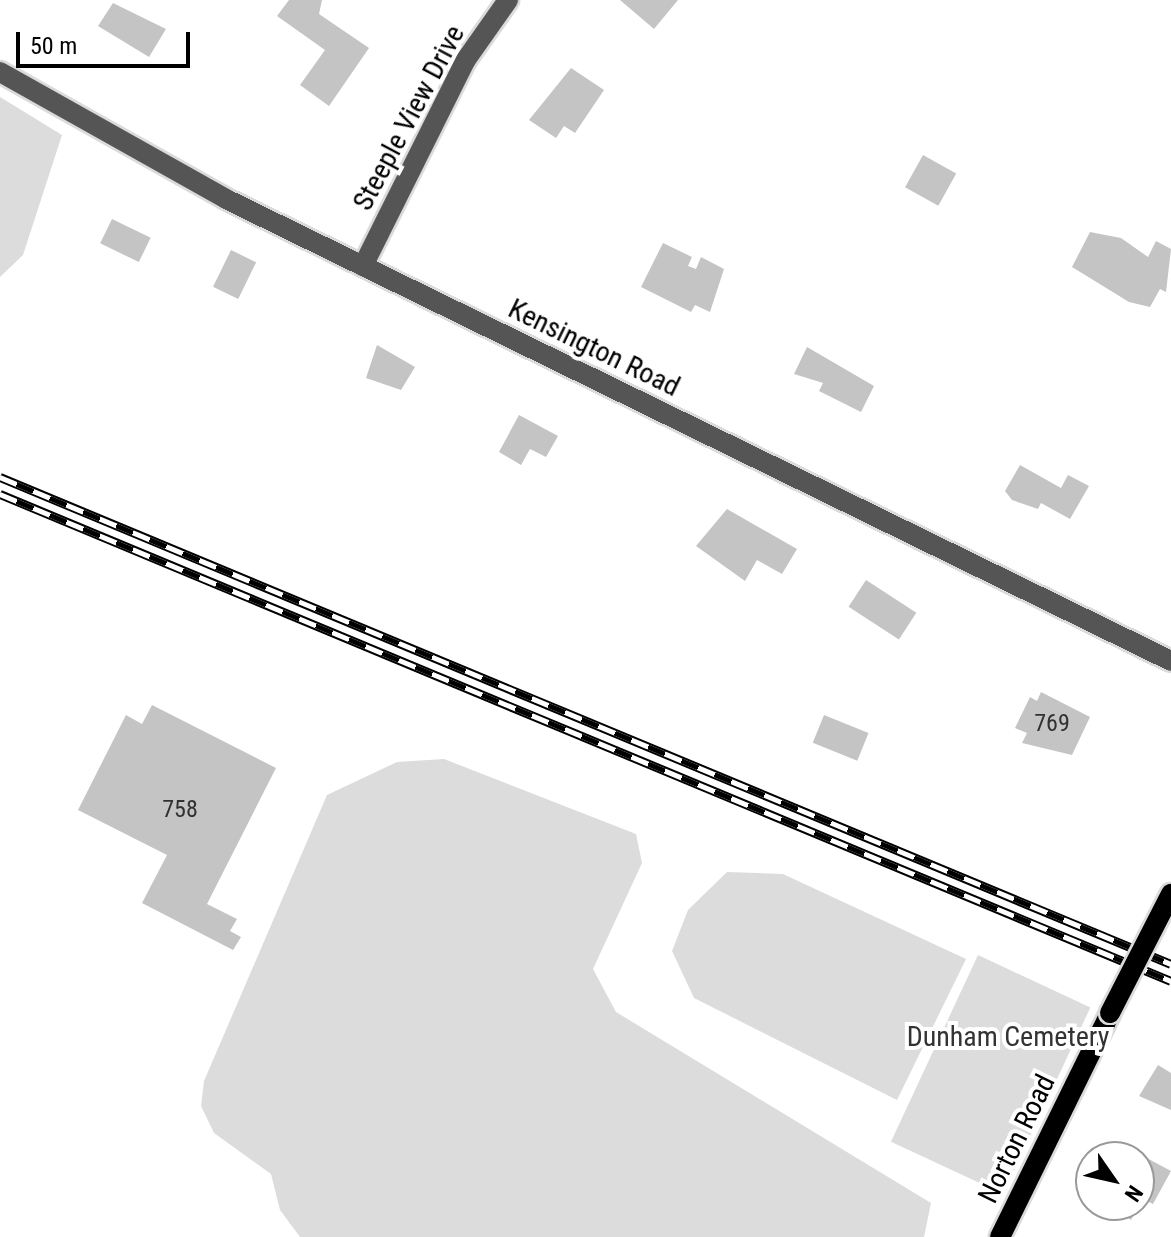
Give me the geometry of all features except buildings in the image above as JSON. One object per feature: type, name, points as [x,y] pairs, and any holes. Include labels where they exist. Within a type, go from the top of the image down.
[{"type":"main road","name":"Norton Road","points":[[1000,1237],[1171,894]]},
{"type":"street","name":"Steeple View Drive","points":[[363,266],[465,61],[508,0]]},
{"type":"street","name":"Kensington Road","points":[[0,72],[94,129],[363,266],[1171,661]]},
{"type":"green space","points":[[0,97],[62,135],[23,255],[0,277]]},
{"type":"green space","points":[[444,759],[636,834],[642,863],[593,969],[616,1012],[931,1203],[924,1237],[300,1237],[280,1210],[271,1174],[214,1133],[201,1106],[204,1081],[327,795],[397,762]]},
{"type":"green space","points":[[727,872],[783,874],[966,959],[897,1100],[694,998],[672,951],[688,910]]},
{"type":"green space","name":"Dunham Cemetery","points":[[978,955],[1090,1007],[1003,1194],[891,1142]]},
{"type":"railway","points":[[0,477],[1171,964]]},
{"type":"railway","points":[[0,494],[1171,981]]}]
